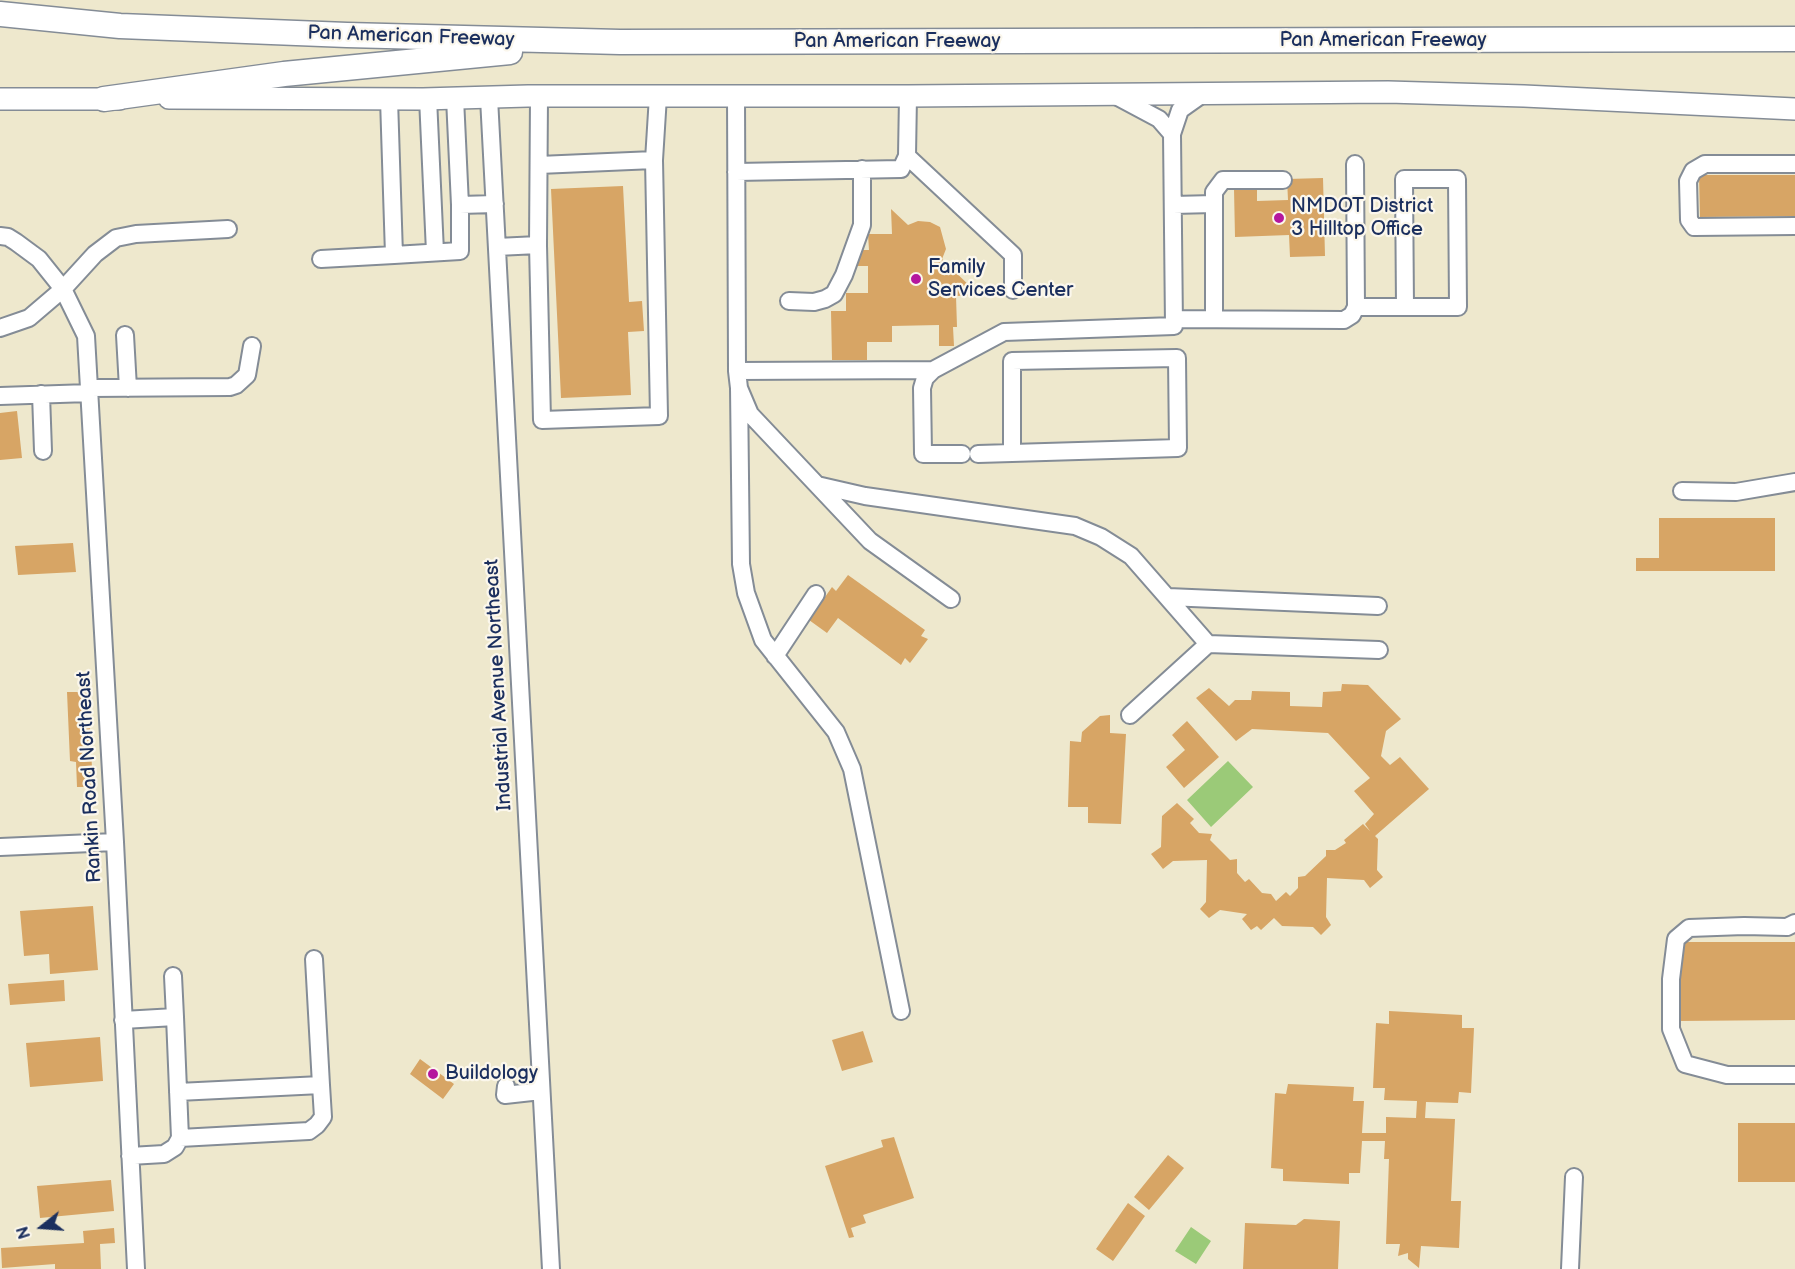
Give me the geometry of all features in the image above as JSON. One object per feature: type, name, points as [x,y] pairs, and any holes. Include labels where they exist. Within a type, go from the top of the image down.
[{"type":"highway","name":"Pan American Freeway","points":[[0,14],[120,26],[620,42],[1795,39]]},
{"type":"highway","points":[[104,99],[284,74],[620,42]]},
{"type":"main road","points":[[0,99],[389,99],[1410,92],[1795,109]]},
{"type":"street","points":[[1112,93],[1159,119],[1172,134]]},
{"type":"street","points":[[1012,453],[1012,361],[1177,358],[1178,448],[1012,453],[970,454],[923,454],[922,388],[925,378],[933,370],[1004,332],[1174,327],[1172,134],[1180,110],[1204,93]]},
{"type":"street","points":[[736,95],[737,371],[741,564],[746,593],[763,640],[836,732],[852,769],[901,1011]]},
{"type":"street","points":[[539,97],[538,245],[542,420],[658,416],[654,160],[657,96]]},
{"type":"street","points":[[736,172],[901,169],[907,156],[908,96]]},
{"type":"street","points":[[428,98],[435,252]]},
{"type":"street","points":[[321,259],[460,251],[455,98]]},
{"type":"street","name":"Industrial Avenue Northeast","points":[[489,98],[550,1269]]},
{"type":"street","points":[[389,99],[394,255]]},
{"type":"street","points":[[907,156],[1013,255],[1013,290]]},
{"type":"street","points":[[539,165],[654,160]]},
{"type":"street","points":[[1174,319],[1344,320],[1352,315],[1356,307],[1355,164]]},
{"type":"street","points":[[1795,164],[1705,164],[1693,171],[1688,181],[1689,220],[1694,226],[1795,226]]},
{"type":"street","points":[[789,302],[814,302],[825,299],[834,294],[844,276],[862,225],[862,169]]},
{"type":"street","points":[[1356,307],[1405,308],[1458,307],[1457,179],[1404,179],[1405,308]]},
{"type":"street","points":[[1214,319],[1214,192],[1223,180],[1283,180]]},
{"type":"street","points":[[460,205],[495,204]]},
{"type":"street","points":[[1173,205],[1214,204]]},
{"type":"street","points":[[0,328],[29,318],[63,289],[95,254],[116,238],[136,234],[228,229]]},
{"type":"street","name":"Rankin Road Northeast","points":[[0,236],[8,237],[39,259],[63,289],[86,336],[115,842],[136,1269]]},
{"type":"street","points":[[497,247],[538,245]]},
{"type":"street","points":[[125,335],[128,388]]},
{"type":"street","points":[[0,396],[128,388],[230,387],[236,385],[247,375],[252,346]]},
{"type":"street","points":[[737,371],[933,370]]},
{"type":"street","points":[[739,388],[750,414],[870,541],[951,599]]},
{"type":"street","points":[[40,394],[43,451]]},
{"type":"street","points":[[1682,491],[1736,492],[1795,482]]},
{"type":"street","points":[[816,484],[865,496],[1075,526],[1101,537],[1131,556],[1208,644]]},
{"type":"street","points":[[775,656],[816,594]]},
{"type":"street","points":[[1168,597],[1378,606]]},
{"type":"street","points":[[1130,715],[1208,644],[1379,650]]},
{"type":"street","points":[[0,847],[115,842]]},
{"type":"street","points":[[1795,923],[1787,927],[1689,928],[1676,939],[1671,979],[1671,1029],[1685,1064],[1727,1075],[1795,1075]]},
{"type":"street","points":[[180,1138],[309,1131],[323,1117],[314,959]]},
{"type":"street","points":[[130,1156],[164,1154],[175,1147],[180,1138],[173,976]]},
{"type":"street","points":[[123,1020],[175,1017]]},
{"type":"street","points":[[178,1092],[321,1085]]},
{"type":"street","points":[[506,1086],[506,1095],[541,1091]]},
{"type":"street","points":[[1570,1269],[1574,1177]]},
{"type":"green space","points":[[1228,761],[1253,787],[1211,827],[1187,800]]},
{"type":"green space","points":[[1191,1227],[1211,1241],[1196,1264],[1175,1251]]},
{"type":"building","points":[[1699,175],[1795,175],[1795,216],[1700,217]]},
{"type":"building","name":"NMDOT District 3 Hilltop Office","points":[[1323,178],[1325,256],[1290,257],[1289,235],[1235,237],[1234,189],[1257,188],[1257,201],[1288,200],[1287,179]]},
{"type":"building","points":[[623,186],[629,302],[642,301],[644,331],[628,332],[631,395],[561,398],[551,189]]},
{"type":"building","name":"Family Services Center","points":[[891,209],[908,225],[918,221],[930,222],[940,227],[946,249],[942,259],[979,295],[956,296],[957,327],[953,327],[954,346],[939,346],[939,325],[892,326],[892,342],[867,342],[867,360],[832,360],[831,311],[846,311],[846,293],[868,293],[868,266],[858,266],[858,250],[869,250],[868,234],[892,234]]},
{"type":"building","points":[[17,411],[22,458],[0,460],[0,413]]},
{"type":"building","points":[[1659,518],[1775,518],[1775,571],[1636,571],[1636,558],[1659,558]]},
{"type":"building","points":[[73,543],[76,572],[18,575],[15,546]]},
{"type":"building","points":[[848,575],[925,630],[921,636],[928,639],[910,663],[905,658],[901,665],[838,618],[827,633],[809,620],[832,587],[836,591]]},
{"type":"building","points":[[1342,684],[1368,685],[1401,719],[1386,731],[1381,756],[1390,765],[1400,757],[1429,789],[1375,836],[1378,839],[1377,870],[1383,877],[1370,888],[1364,880],[1327,878],[1326,917],[1331,925],[1321,935],[1313,927],[1282,926],[1274,918],[1261,930],[1257,926],[1251,930],[1242,919],[1247,914],[1220,910],[1209,918],[1200,909],[1206,902],[1207,860],[1173,861],[1163,869],[1151,854],[1161,847],[1162,816],[1177,803],[1194,819],[1190,823],[1199,833],[1212,834],[1210,840],[1230,860],[1237,859],[1237,873],[1245,882],[1249,879],[1262,893],[1271,894],[1276,901],[1286,892],[1290,896],[1298,888],[1298,877],[1305,876],[1326,856],[1326,850],[1335,850],[1346,843],[1344,840],[1363,824],[1370,831],[1365,824],[1374,814],[1354,791],[1370,778],[1328,733],[1252,729],[1236,741],[1196,698],[1209,688],[1229,706],[1235,700],[1251,700],[1252,691],[1290,692],[1290,706],[1322,707],[1323,692],[1341,691]]},
{"type":"building","points":[[67,692],[88,692],[93,787],[77,787],[76,762],[70,761]]},
{"type":"building","points":[[1110,715],[1110,733],[1126,734],[1121,824],[1088,823],[1088,807],[1068,807],[1070,741],[1081,742],[1082,732],[1100,716]]},
{"type":"building","points":[[1187,721],[1219,757],[1184,788],[1166,767],[1185,750],[1172,735]]},
{"type":"building","points":[[93,906],[98,970],[50,974],[49,954],[24,956],[20,911]]},
{"type":"building","points":[[1676,942],[1795,942],[1795,1020],[1677,1021]]},
{"type":"building","points":[[64,980],[65,1001],[10,1005],[8,984]]},
{"type":"building","points":[[1389,1011],[1462,1015],[1462,1028],[1474,1028],[1471,1093],[1459,1092],[1458,1103],[1426,1102],[1425,1118],[1455,1119],[1451,1201],[1461,1201],[1459,1248],[1421,1246],[1419,1268],[1408,1259],[1408,1253],[1398,1256],[1400,1244],[1386,1244],[1389,1159],[1384,1159],[1385,1141],[1362,1141],[1360,1173],[1349,1173],[1349,1184],[1283,1181],[1283,1169],[1271,1168],[1275,1093],[1286,1094],[1288,1084],[1354,1087],[1353,1101],[1364,1101],[1362,1133],[1386,1133],[1386,1117],[1416,1118],[1417,1101],[1384,1100],[1385,1088],[1373,1088],[1376,1023],[1389,1024]]},
{"type":"building","points":[[863,1031],[873,1062],[842,1071],[832,1040]]},
{"type":"building","points":[[100,1037],[103,1081],[30,1087],[26,1043]]},
{"type":"building","points":[[420,1059],[454,1084],[443,1099],[410,1074]]},
{"type":"building","points":[[1738,1123],[1795,1123],[1795,1182],[1738,1182]]},
{"type":"building","points":[[894,1137],[914,1198],[863,1215],[866,1223],[851,1228],[854,1237],[849,1238],[825,1166],[883,1147],[881,1140]]},
{"type":"building","points":[[1168,1155],[1184,1168],[1149,1210],[1134,1197]]},
{"type":"building","points":[[111,1180],[114,1211],[40,1218],[37,1186]]},
{"type":"building","points":[[1128,1203],[1145,1216],[1113,1261],[1096,1249]]},
{"type":"building","points":[[1304,1219],[1340,1221],[1338,1269],[1243,1269],[1245,1223],[1296,1225]]},
{"type":"building","points":[[114,1228],[115,1243],[100,1244],[101,1269],[55,1269],[55,1264],[2,1268],[1,1248],[84,1243],[83,1231]]},
{"type":"place","name":"NMDOT District 3 Hilltop Office","points":[[1279,218]]},
{"type":"place","name":"Family Services Center","points":[[916,279]]},
{"type":"place","name":"Buildology","points":[[433,1074]]}]
